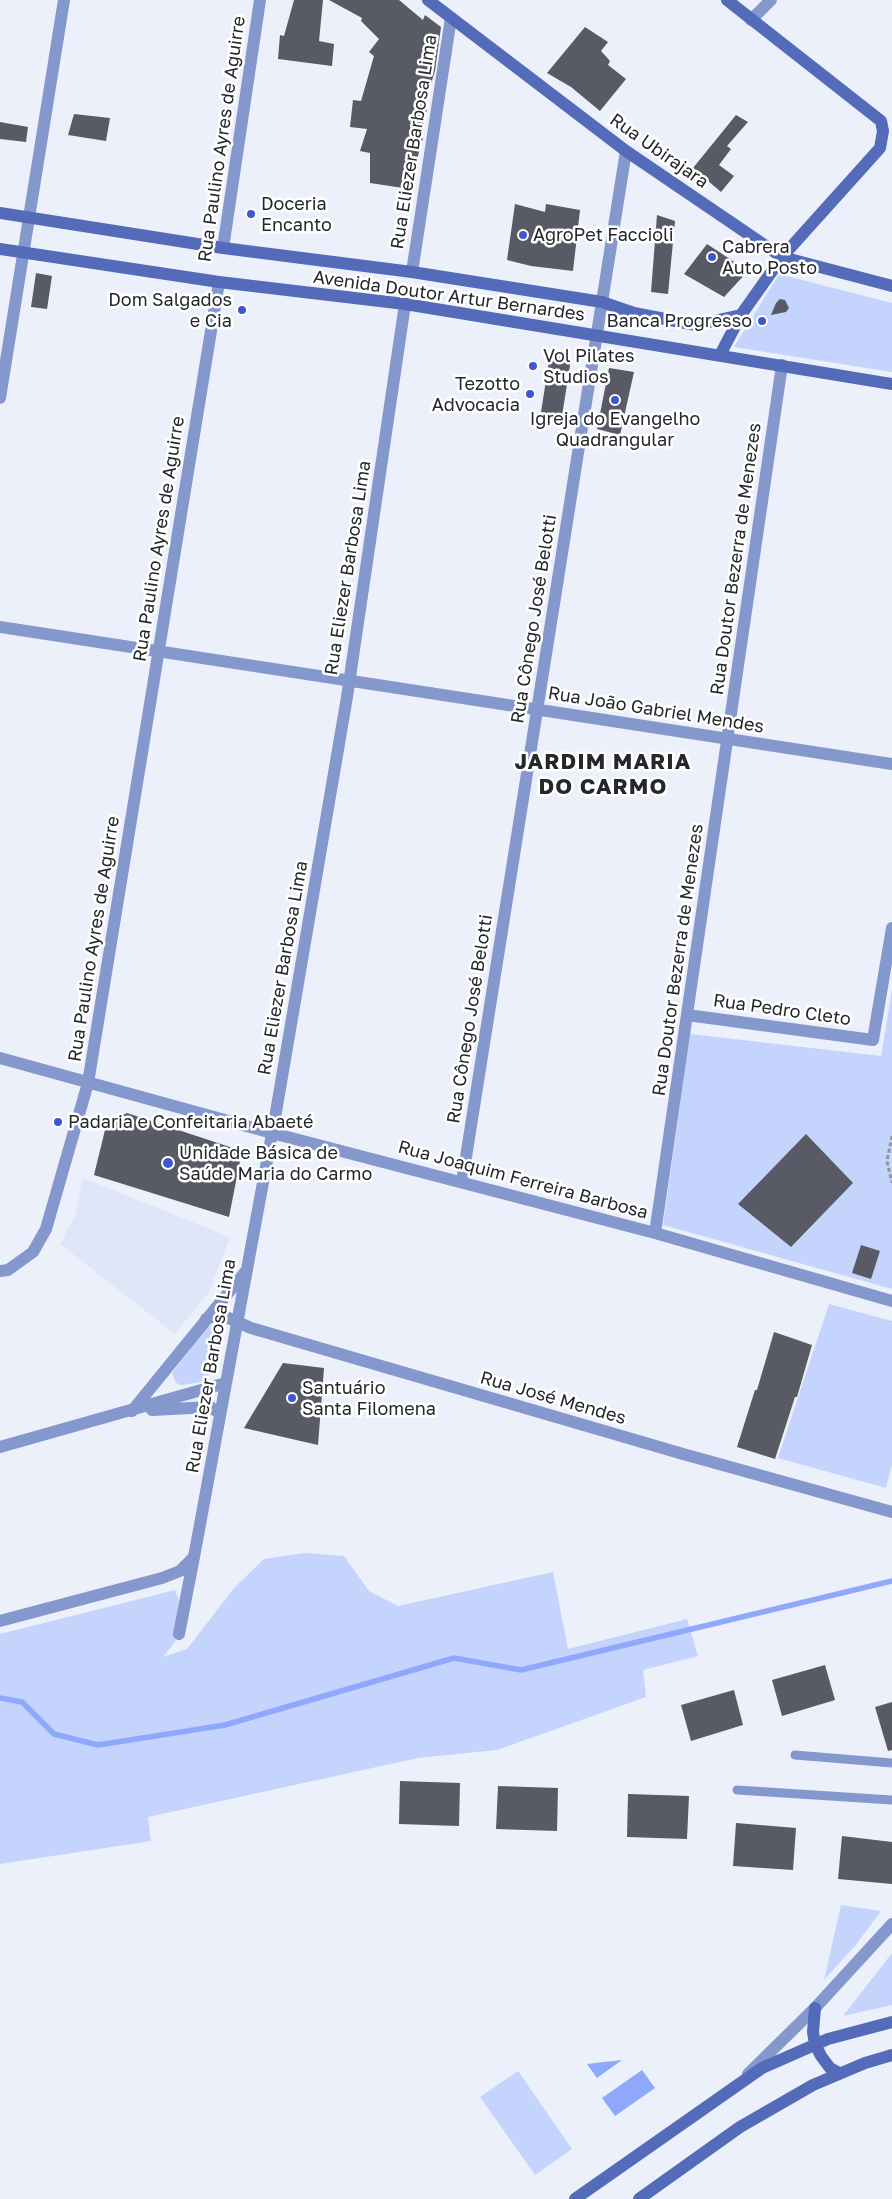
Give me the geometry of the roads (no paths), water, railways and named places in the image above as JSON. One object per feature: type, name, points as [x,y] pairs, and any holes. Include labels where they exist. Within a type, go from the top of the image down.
[{"type":"main road","name":"Rua Ubirajara","points":[[428,0],[626,151],[782,257],[892,286]]},
{"type":"main road","points":[[720,355],[741,315],[782,257],[880,148],[887,121],[727,0]]},
{"type":"main road","name":"Avenida Doutor Artur Bernardes","points":[[0,213],[223,248],[412,272],[602,302],[634,313],[696,325],[741,315]]},
{"type":"main road","name":"Avenida Doutor Artur Bernardes","points":[[0,249],[219,282],[405,304],[892,384]]},
{"type":"main road","points":[[815,2008],[813,2032],[815,2044],[820,2056],[830,2068],[839,2073]]},
{"type":"main road","points":[[575,2199],[762,2068],[815,2044],[892,2022]]},
{"type":"main road","points":[[639,2199],[740,2127],[813,2085],[865,2063],[892,2055]]},
{"type":"street","points":[[0,398],[64,0]]},
{"type":"street","name":"Rua Paulino Ayres de Aguirre","points":[[223,248],[260,0]]},
{"type":"street","points":[[751,20],[771,0]]},
{"type":"street","name":"Rua Eliezer Barbosa Lima","points":[[412,272],[451,18]]},
{"type":"street","name":"Rua Cônego José Belotti","points":[[462,1182],[626,151]]},
{"type":"street","name":"Rua Paulino Ayres de Aguirre","points":[[0,1272],[8,1270],[33,1252],[46,1229],[88,1083],[219,282]]},
{"type":"street","name":"Rua Eliezer Barbosa Lima","points":[[178,1634],[194,1557],[272,1133],[349,681],[405,304]]},
{"type":"street","name":"Rua Doutor Bezerra de Menezes","points":[[655,1233],[782,365]]},
{"type":"street","name":"Rua João Gabriel Mendes","points":[[0,627],[892,764]]},
{"type":"street","name":"Rua Pedro Cleto","points":[[687,1015],[873,1040],[892,928]]},
{"type":"street","name":"Rua Joaquim Ferreira Barbosa","points":[[0,1058],[272,1133],[655,1233],[892,1301]]},
{"type":"street","points":[[132,1411],[247,1269]]},
{"type":"street","name":"Rua José Mendes","points":[[206,1319],[224,1316],[238,1322],[684,1454],[892,1512]]},
{"type":"street","points":[[0,1447],[226,1383]]},
{"type":"street","points":[[132,1411],[210,1407],[220,1413]]},
{"type":"street","points":[[0,1621],[162,1578],[180,1570],[194,1557]]},
{"type":"street","points":[[737,2084],[815,2008],[890,1929]]},
{"type":"lane","points":[[795,1756],[892,1763]]},
{"type":"lane","points":[[737,1790],[892,1800]]},
{"type":"water","points":[[622,2060],[597,2078],[587,2064]]},
{"type":"water","points":[[642,2070],[655,2088],[615,2116],[602,2098]]},
{"type":"waterway","points":[[0,1698],[22,1702],[54,1734],[98,1745],[225,1725],[454,1658],[521,1670],[892,1581]]},
{"type":"place","name":"Doceria Encanto","points":[[251,214]]},
{"type":"place","name":"AgroPet Faccioli","points":[[523,235]]},
{"type":"place","name":"Cabrera Auto Posto","points":[[712,257]]},
{"type":"place","name":"Dom Salgados e Cia","points":[[242,310]]},
{"type":"place","name":"Banca Progresso","points":[[762,321]]},
{"type":"place","name":"Vol Pilates Studios","points":[[533,366]]},
{"type":"place","name":"Tezotto Advocacia","points":[[530,394]]},
{"type":"place","name":"Igreja do Evangelho Quadrangular","points":[[615,400]]},
{"type":"place","name":"Padaria e Confeitaria Abaeté","points":[[58,1122]]},
{"type":"place","name":"Unidade Básica de Saúde Maria do Carmo","points":[[168,1163]]},
{"type":"place","name":"Santuário Santa Filomena","points":[[292,1398]]},
{"type":"district","name":"JARDIM MARIA DO CARMO","points":[[603,774]]}]
